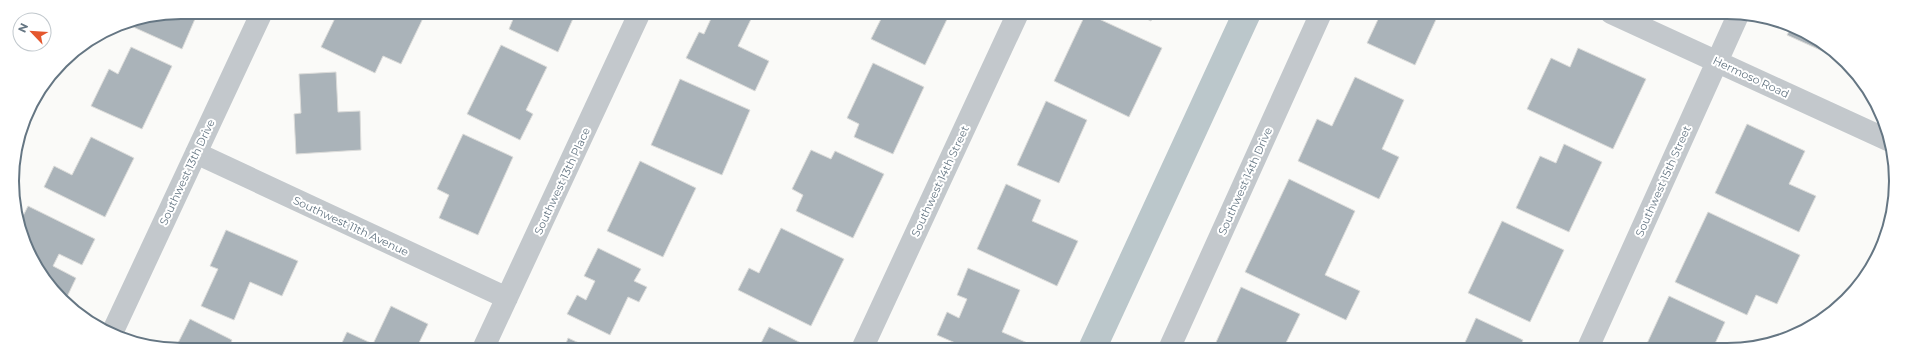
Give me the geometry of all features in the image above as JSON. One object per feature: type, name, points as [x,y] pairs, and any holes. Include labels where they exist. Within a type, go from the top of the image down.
[{"type":"street","name":"Southwest 13th Drive","points":[[114,329],[259,19]]},
{"type":"street","name":"Southwest 13th Place","points":[[486,343],[637,19]]},
{"type":"street","name":"Southwest 14th Street","points":[[865,343],[1015,19]]},
{"type":"street","name":"Southwest 14th Drive","points":[[1172,343],[1318,19]]},
{"type":"street","name":"Hermoso Road","points":[[1624,19],[1883,138]]},
{"type":"street","name":"Southwest 15th Street","points":[[1589,343],[1736,19]]},
{"type":"street","name":"Southwest 11th Avenue","points":[[196,153],[507,298]]},
{"type":"building","points":[[195,19],[182,49],[133,27],[160,20]]},
{"type":"building","points":[[335,19],[423,19],[401,64],[383,56],[375,73],[321,47]]},
{"type":"building","points":[[513,19],[573,19],[558,52],[509,29]]},
{"type":"building","points":[[711,19],[751,19],[738,46],[769,61],[755,91],[686,58],[699,32],[704,34]]},
{"type":"building","points":[[881,19],[947,19],[925,65],[871,39]]},
{"type":"building","points":[[1083,19],[1099,19],[1162,48],[1129,117],[1054,81]]},
{"type":"building","points":[[1378,19],[1436,19],[1415,65],[1367,43]]},
{"type":"building","points":[[1789,31],[1827,53],[1787,35]]},
{"type":"building","points":[[501,45],[547,67],[526,110],[533,114],[520,140],[467,114]]},
{"type":"building","points":[[131,47],[172,66],[142,129],[91,106],[109,69],[118,74]]},
{"type":"building","points":[[1578,48],[1646,79],[1613,149],[1527,109],[1551,58],[1570,67]]},
{"type":"building","points":[[873,63],[924,87],[893,154],[854,137],[859,124],[847,118]]},
{"type":"building","points":[[336,72],[338,112],[360,111],[361,150],[296,154],[294,114],[301,113],[299,74]]},
{"type":"building","points":[[1355,77],[1404,100],[1382,149],[1399,157],[1379,199],[1298,161],[1317,119],[1332,126]]},
{"type":"building","points":[[680,79],[750,110],[722,175],[651,145]]},
{"type":"building","points":[[1046,101],[1087,120],[1059,183],[1017,165]]},
{"type":"building","points":[[1747,124],[1805,151],[1789,184],[1816,196],[1799,232],[1715,193]]},
{"type":"building","points":[[463,134],[513,157],[478,235],[439,218],[449,195],[437,189]]},
{"type":"building","points":[[91,137],[134,158],[105,217],[44,187],[54,166],[72,175]]},
{"type":"building","points":[[1564,144],[1602,162],[1569,232],[1516,208],[1540,156],[1556,163]]},
{"type":"building","points":[[811,150],[831,159],[835,151],[884,174],[853,238],[796,211],[803,195],[792,189]]},
{"type":"building","points":[[640,161],[696,188],[663,257],[607,231]]},
{"type":"building","points":[[1289,179],[1355,211],[1325,275],[1360,291],[1346,320],[1245,272]]},
{"type":"building","points":[[1006,184],[1041,200],[1032,221],[1078,241],[1057,286],[977,249]]},
{"type":"building","points":[[28,206],[95,239],[82,265],[59,254],[53,266],[76,278],[67,297],[52,280],[36,253],[31,243],[23,216]]},
{"type":"building","points":[[1708,212],[1800,255],[1777,304],[1756,295],[1747,315],[1675,282]]},
{"type":"building","points":[[1502,221],[1564,250],[1530,322],[1468,293]]},
{"type":"building","points":[[781,228],[844,259],[811,326],[738,290],[749,268],[759,273]]},
{"type":"building","points":[[226,230],[298,261],[282,296],[250,282],[234,320],[201,306],[218,269],[210,266]]},
{"type":"building","points":[[598,248],[641,269],[634,281],[647,287],[639,302],[628,297],[610,335],[567,314],[577,295],[586,300],[595,281],[584,276]]},
{"type":"building","points":[[968,268],[1020,290],[1002,332],[1028,343],[955,343],[937,335],[947,312],[959,318],[967,299],[957,295]]},
{"type":"building","points":[[1241,287],[1300,314],[1286,343],[1216,343]]},
{"type":"building","points":[[1669,296],[1725,322],[1715,343],[1647,343]]},
{"type":"building","points":[[391,306],[428,324],[419,343],[373,343]]},
{"type":"building","points":[[1476,318],[1523,340],[1522,343],[1465,343]]},
{"type":"building","points":[[190,319],[232,340],[231,343],[178,343]]},
{"type":"building","points":[[769,327],[801,343],[761,343]]},
{"type":"building","points":[[347,332],[371,343],[342,343]]},
{"type":"building","points":[[568,338],[579,343],[566,343]]},
{"type":"waterway","points":[[1095,343],[1244,19]]}]
